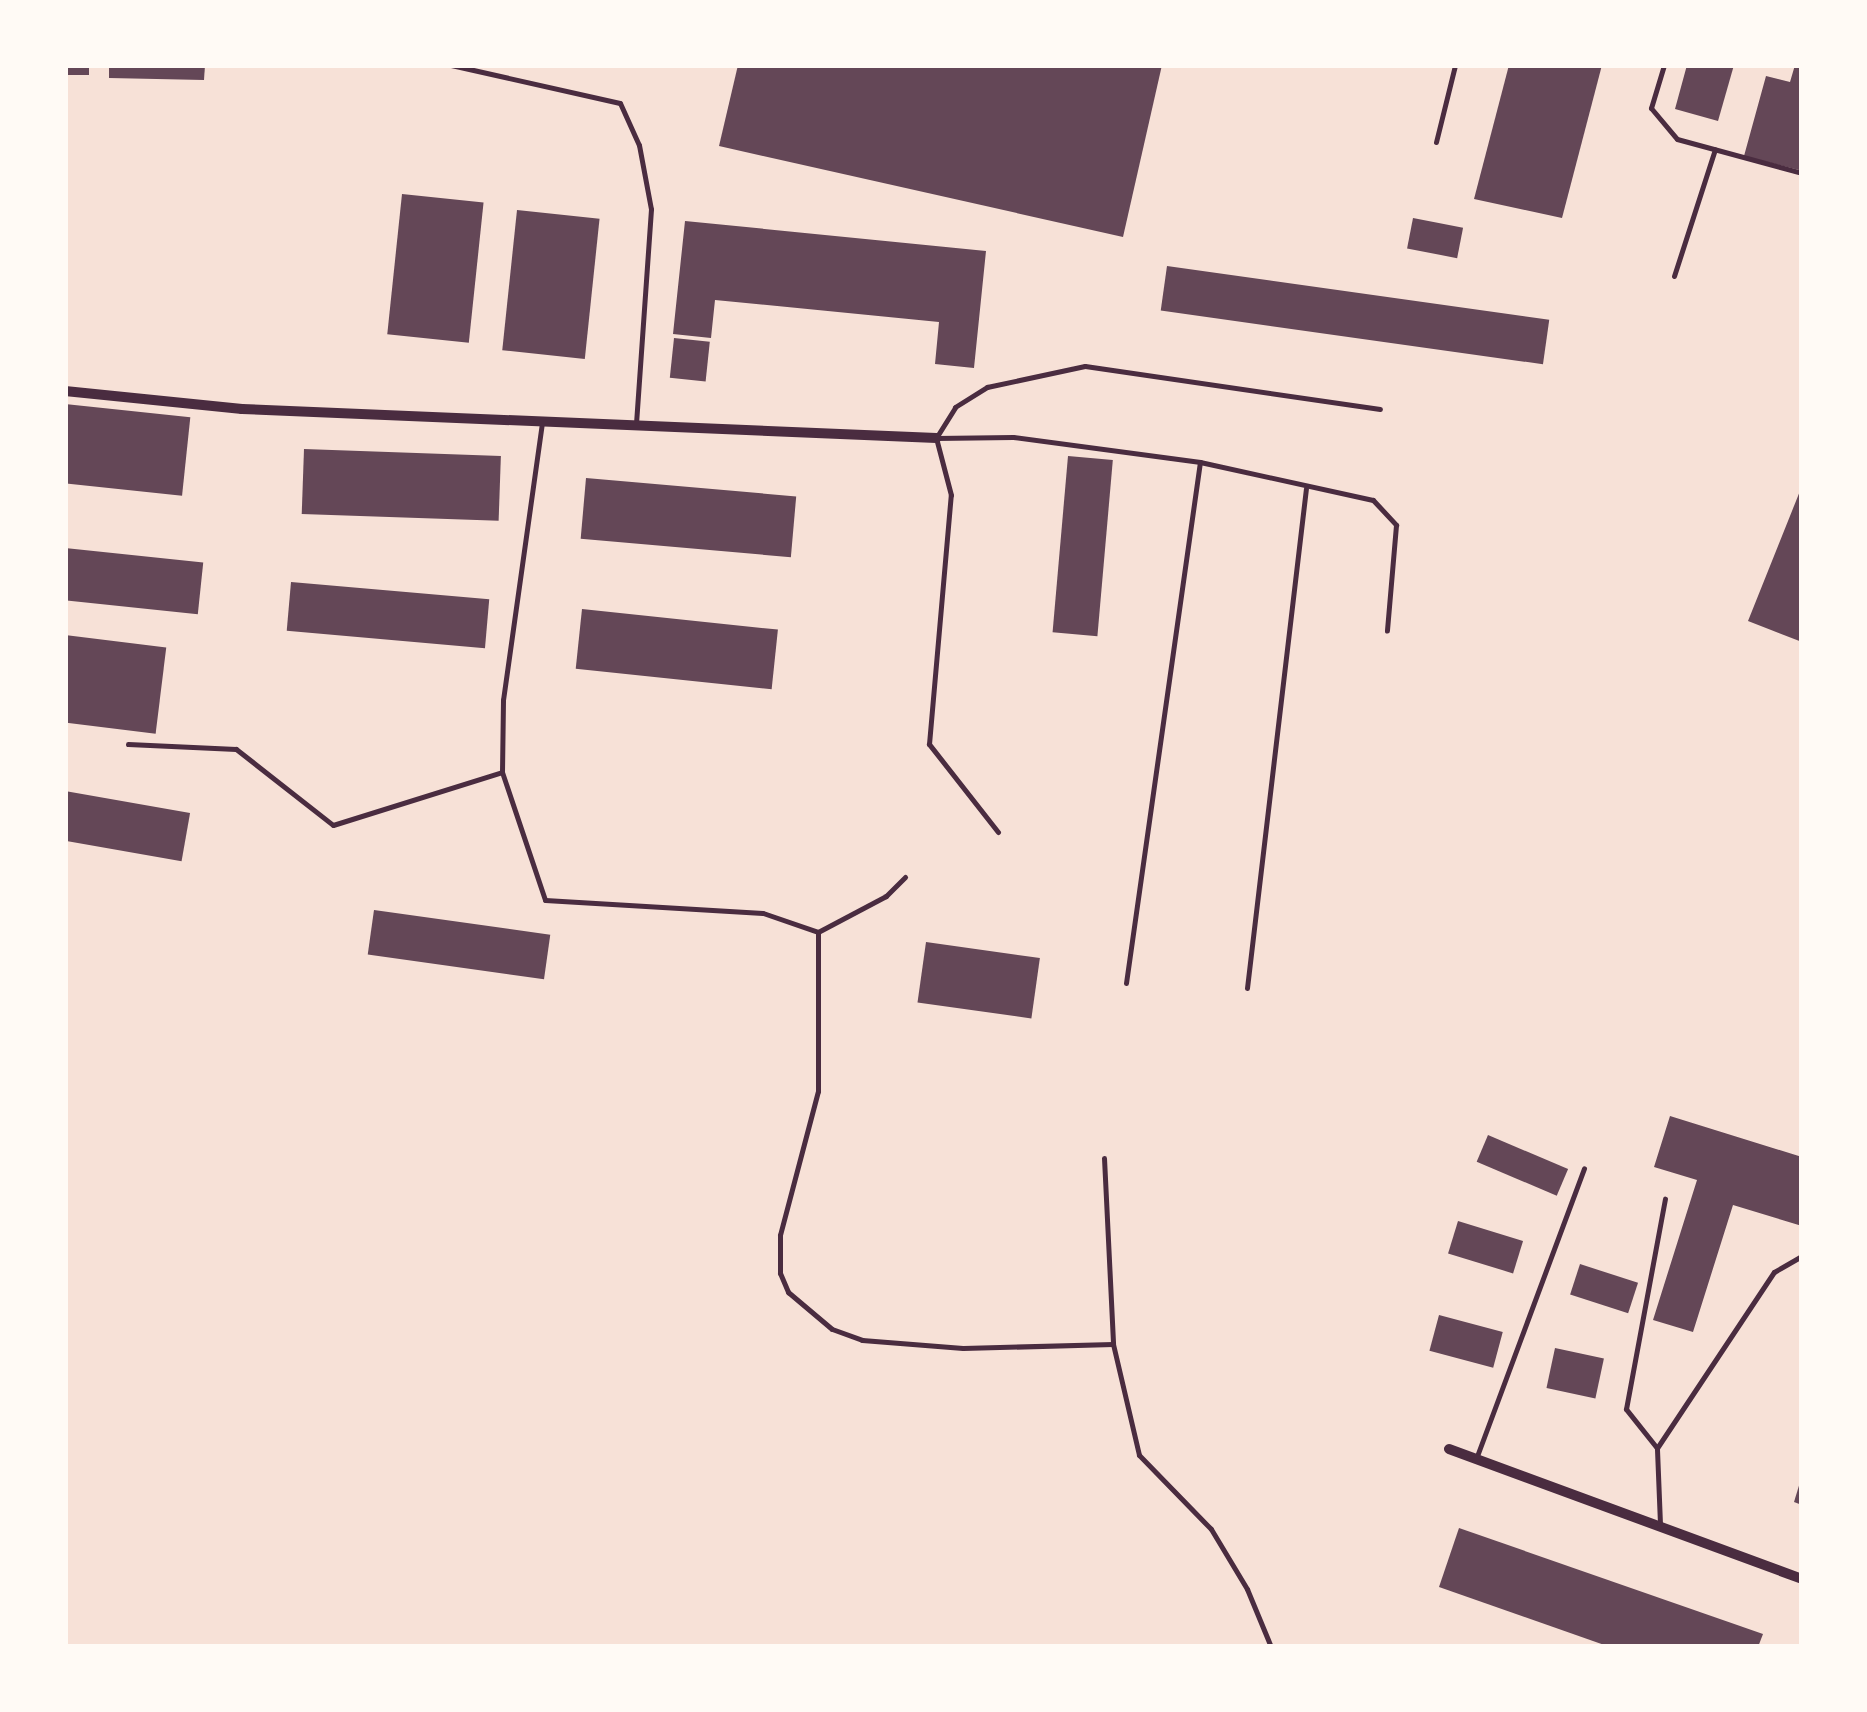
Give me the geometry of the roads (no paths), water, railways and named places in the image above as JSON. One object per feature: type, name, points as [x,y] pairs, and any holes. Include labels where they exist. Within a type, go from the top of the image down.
[{"type":"street","points":[[65,391],[242,409],[936,438]]},
{"type":"street","points":[[1448,1449],[1802,1579]]},
{"type":"lane","points":[[451,65],[620,103],[639,145],[651,209],[636,427]]},
{"type":"lane","points":[[1436,142],[1455,65]]},
{"type":"lane","points":[[1664,65],[1651,108],[1678,138],[1802,173]]},
{"type":"lane","points":[[1674,276],[1715,149]]},
{"type":"lane","points":[[998,832],[928,744],[950,494],[936,438],[955,406],[987,387],[1085,366],[1380,409]]},
{"type":"lane","points":[[542,423],[504,700],[502,772],[545,900],[762,914],[818,932],[886,896],[904,877]]},
{"type":"lane","points":[[936,438],[1012,437],[1200,462],[1373,500],[1396,525],[1388,632]]},
{"type":"lane","points":[[1126,983],[1200,462]]},
{"type":"lane","points":[[1247,988],[1306,488]]},
{"type":"lane","points":[[128,744],[236,749],[333,825],[502,772]]},
{"type":"lane","points":[[818,932],[818,1090],[780,1236],[780,1273],[788,1292],[832,1329],[862,1340],[962,1348],[1113,1344]]},
{"type":"lane","points":[[1104,1158],[1113,1344],[1139,1455],[1211,1530],[1271,1647]]},
{"type":"lane","points":[[1476,1459],[1584,1168]]},
{"type":"lane","points":[[1657,1448],[1626,1410],[1665,1198]]},
{"type":"lane","points":[[1660,1527],[1657,1448],[1774,1272],[1802,1256]]}]
